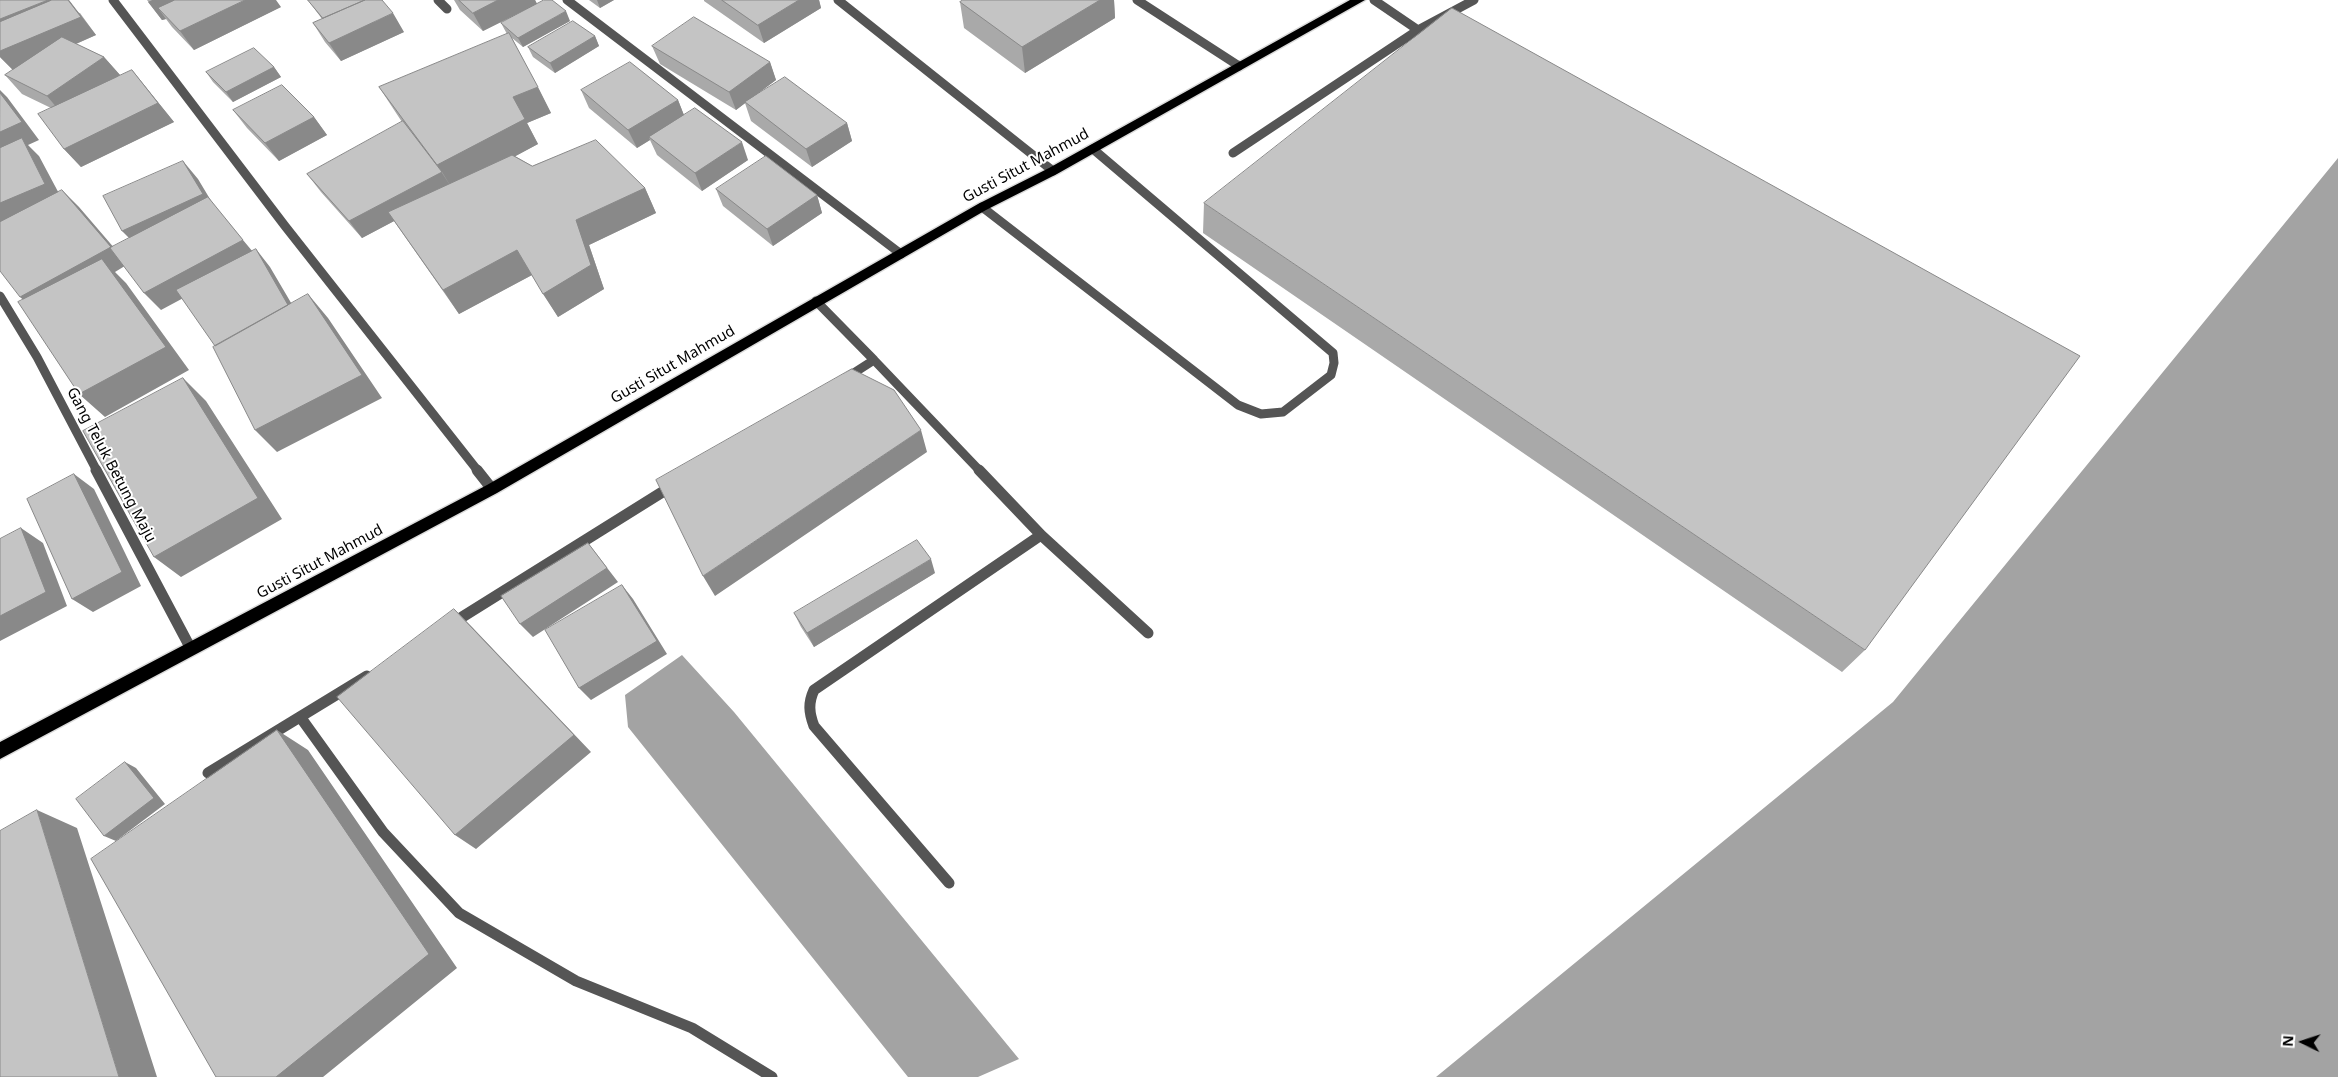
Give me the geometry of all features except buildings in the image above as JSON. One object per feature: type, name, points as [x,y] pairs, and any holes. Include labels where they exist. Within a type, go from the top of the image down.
[{"type":"highway","name":"Gusti Situt Mahmud","points":[[0,751],[492,489],[816,300],[982,207],[1094,149],[1359,0]]},
{"type":"street","points":[[113,0],[279,218],[492,489]]},
{"type":"street","points":[[438,0],[448,9]]},
{"type":"street","points":[[567,0],[900,254]]},
{"type":"street","points":[[838,0],[1053,171]]},
{"type":"street","points":[[1137,0],[1239,66]]},
{"type":"street","points":[[1374,0],[1418,30]]},
{"type":"street","points":[[1233,153],[1418,30],[1474,0]]},
{"type":"street","points":[[982,207],[1238,406],[1261,414],[1283,412],[1331,375],[1334,363],[1333,353],[1094,149]]},
{"type":"street","name":"Gang Teluk Betung Maju","points":[[0,296],[36,357],[191,649]]},
{"type":"street","points":[[816,300],[1041,535],[1148,633]]},
{"type":"street","points":[[840,381],[874,360]]},
{"type":"street","points":[[444,628],[680,481]]},
{"type":"street","points":[[950,883],[814,726],[809,712],[809,701],[814,690],[1041,535]]},
{"type":"street","points":[[208,773],[376,670]]},
{"type":"street","points":[[300,718],[383,832],[459,913],[576,981],[692,1028],[772,1077]]},
{"type":"shaded area","points":[[2338,158],[2338,1077],[1436,1077],[1893,702]]},
{"type":"shaded area","points":[[682,655],[734,712],[1019,1059],[978,1077],[908,1077],[628,727],[625,695]]}]
